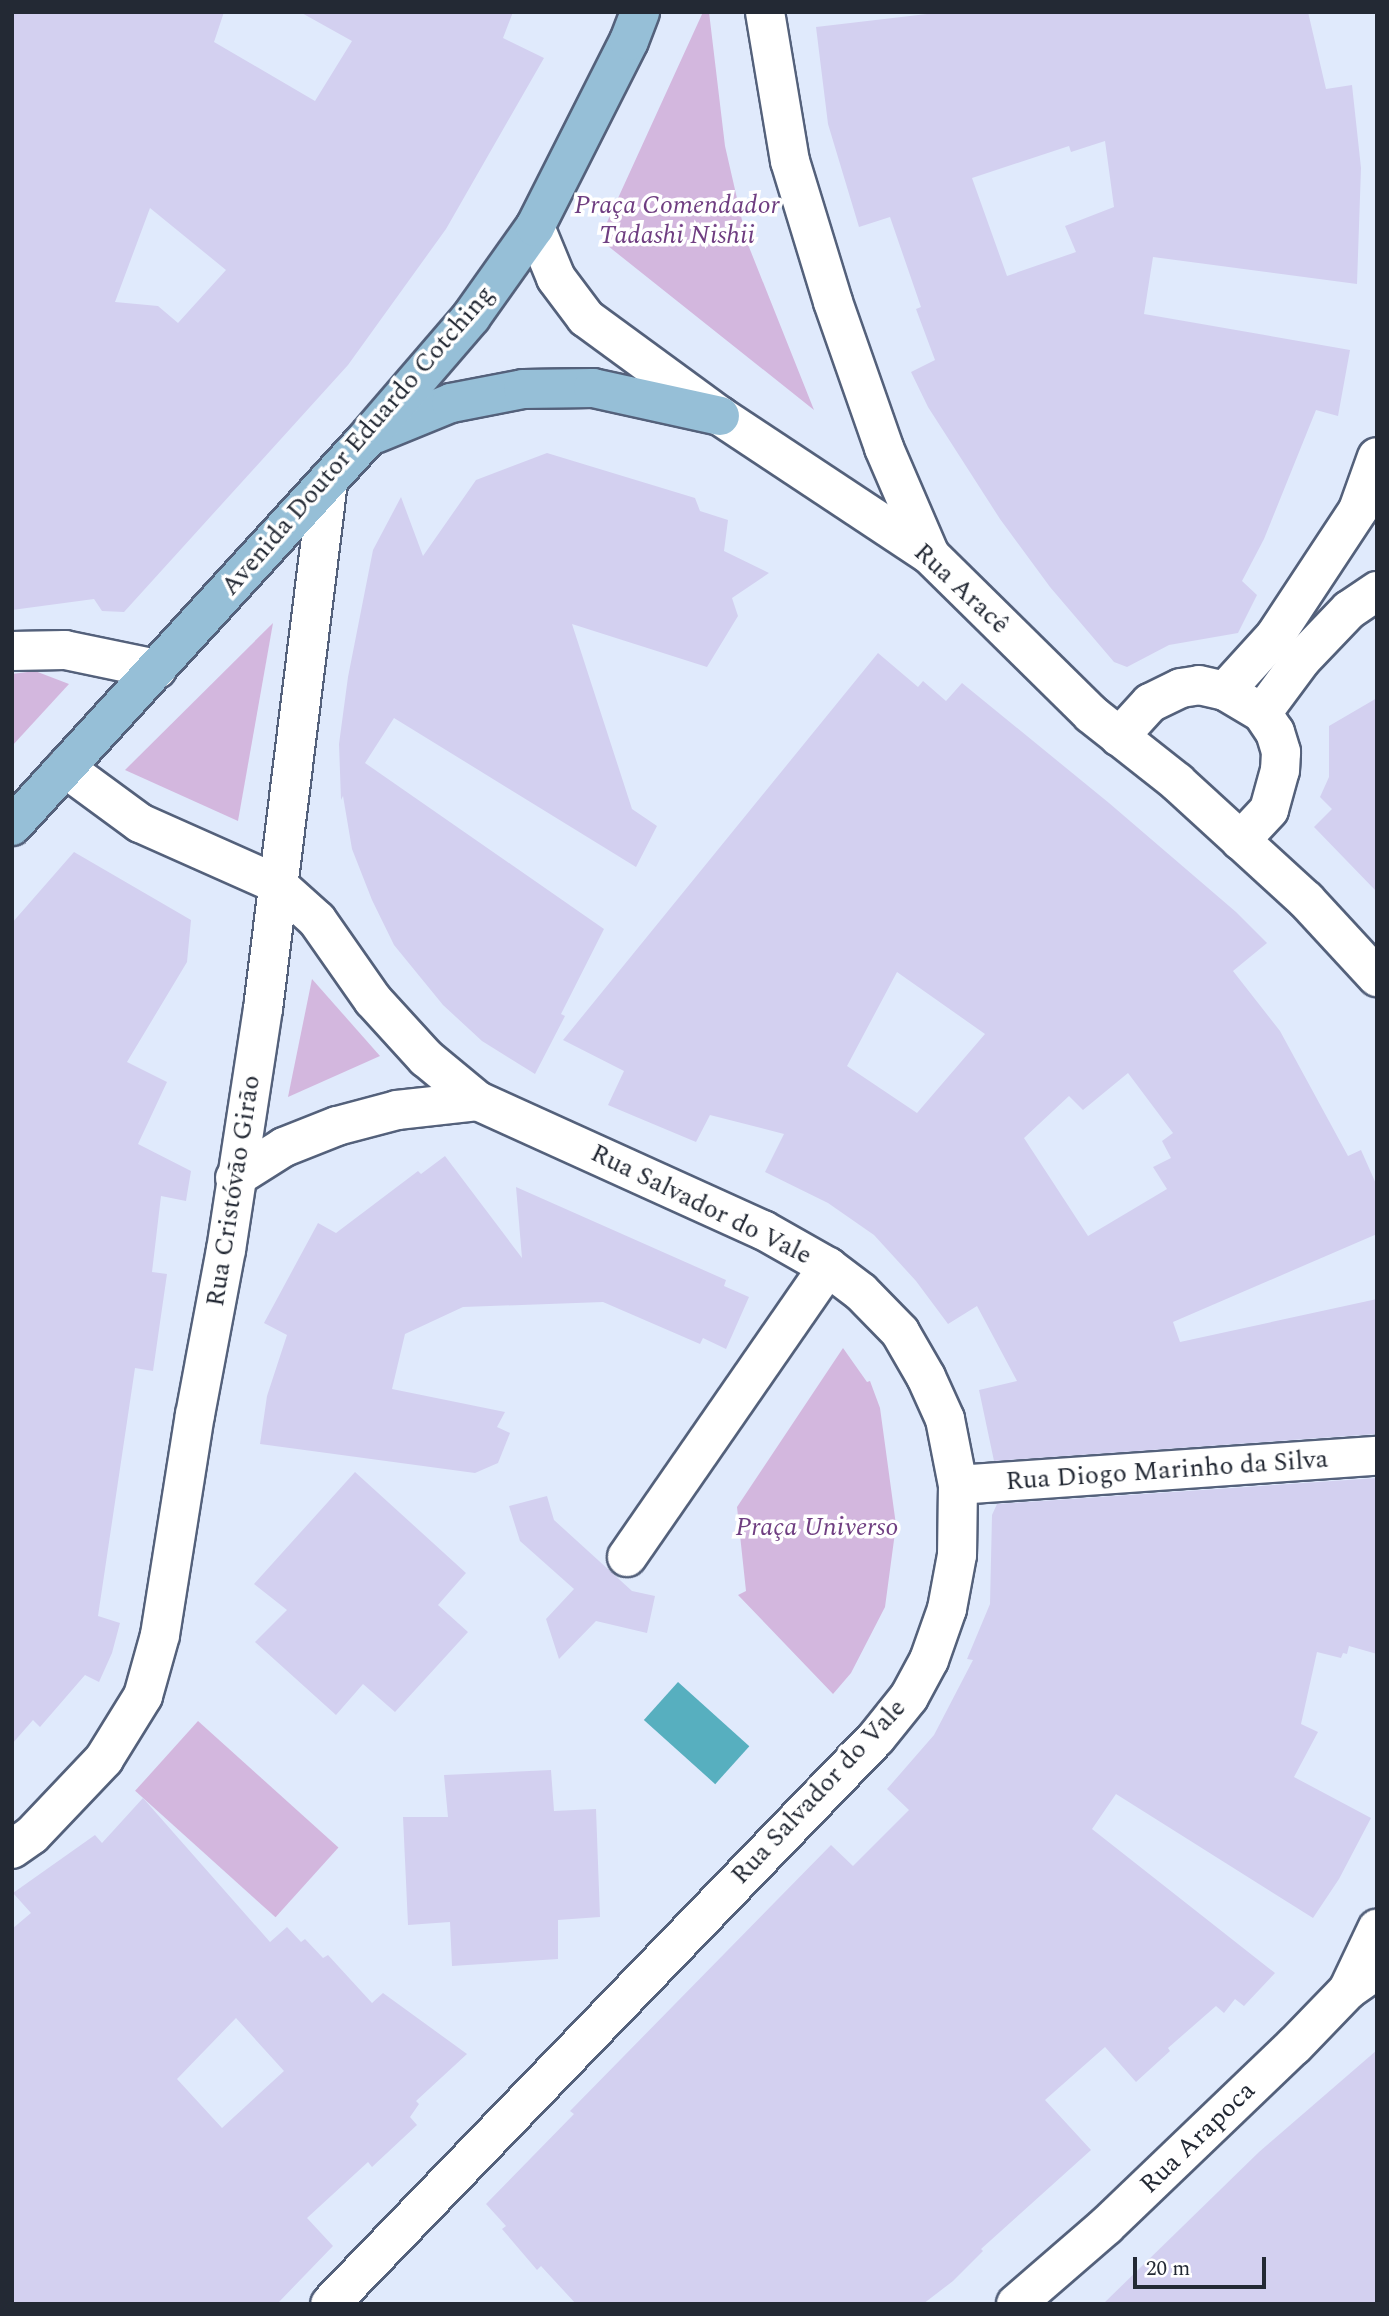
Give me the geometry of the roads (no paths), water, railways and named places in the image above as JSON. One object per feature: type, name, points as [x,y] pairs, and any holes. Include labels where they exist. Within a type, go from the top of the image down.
[{"type":"main road","name":"Avenida Doutor Eduardo Cotching","points":[[12,826],[367,438],[471,317],[535,227],[629,41],[640,12]]},
{"type":"main road","points":[[367,438],[451,403],[523,389],[593,388],[720,416]]},
{"type":"street","points":[[765,12],[790,161],[825,277],[884,448],[930,555]]},
{"type":"street","name":"Rua Aracê","points":[[535,227],[556,278],[586,318],[720,416],[930,555],[1119,737],[1177,782],[1306,900],[1376,977]]},
{"type":"street","points":[[1225,691],[1275,636],[1367,519],[1377,457]]},
{"type":"street","name":"Rua Cristóvão Girão","points":[[12,1849],[32,1835],[104,1759],[143,1696],[160,1635],[195,1415],[226,1250],[263,1009],[328,481]]},
{"type":"street","points":[[1262,713],[1302,659],[1349,610],[1377,591]]},
{"type":"street","points":[[12,651],[65,650],[157,669]]},
{"type":"street","points":[[1119,737],[1150,703],[1164,695],[1199,685],[1225,691],[1262,713],[1275,732],[1281,752],[1280,770],[1269,810],[1240,841]]},
{"type":"street","name":"Rua Salvador do Vale","points":[[65,768],[140,823],[277,884],[317,919],[373,1000],[417,1048],[478,1101],[763,1230],[828,1267],[861,1292],[900,1332],[945,1419],[958,1485],[957,1555],[947,1609],[929,1660],[909,1697],[867,1748],[330,2304]]},
{"type":"street","points":[[235,1178],[284,1147],[337,1126],[397,1110],[478,1101]]},
{"type":"street","points":[[626,1557],[828,1267]]},
{"type":"street","name":"Rua Diogo Marinho da Silva","points":[[958,1485],[1377,1456]]},
{"type":"street","name":"Rua Arapoca","points":[[1016,2304],[1106,2226],[1362,1980],[1377,1929]]},
{"type":"water","points":[[678,1682],[749,1746],[715,1784],[644,1720]]},
{"type":"park label","name":"Praça Comendador Tadashi Nishii","points":[[677,221]]},
{"type":"park label","name":"Praça Universo","points":[[817,1528]]}]
